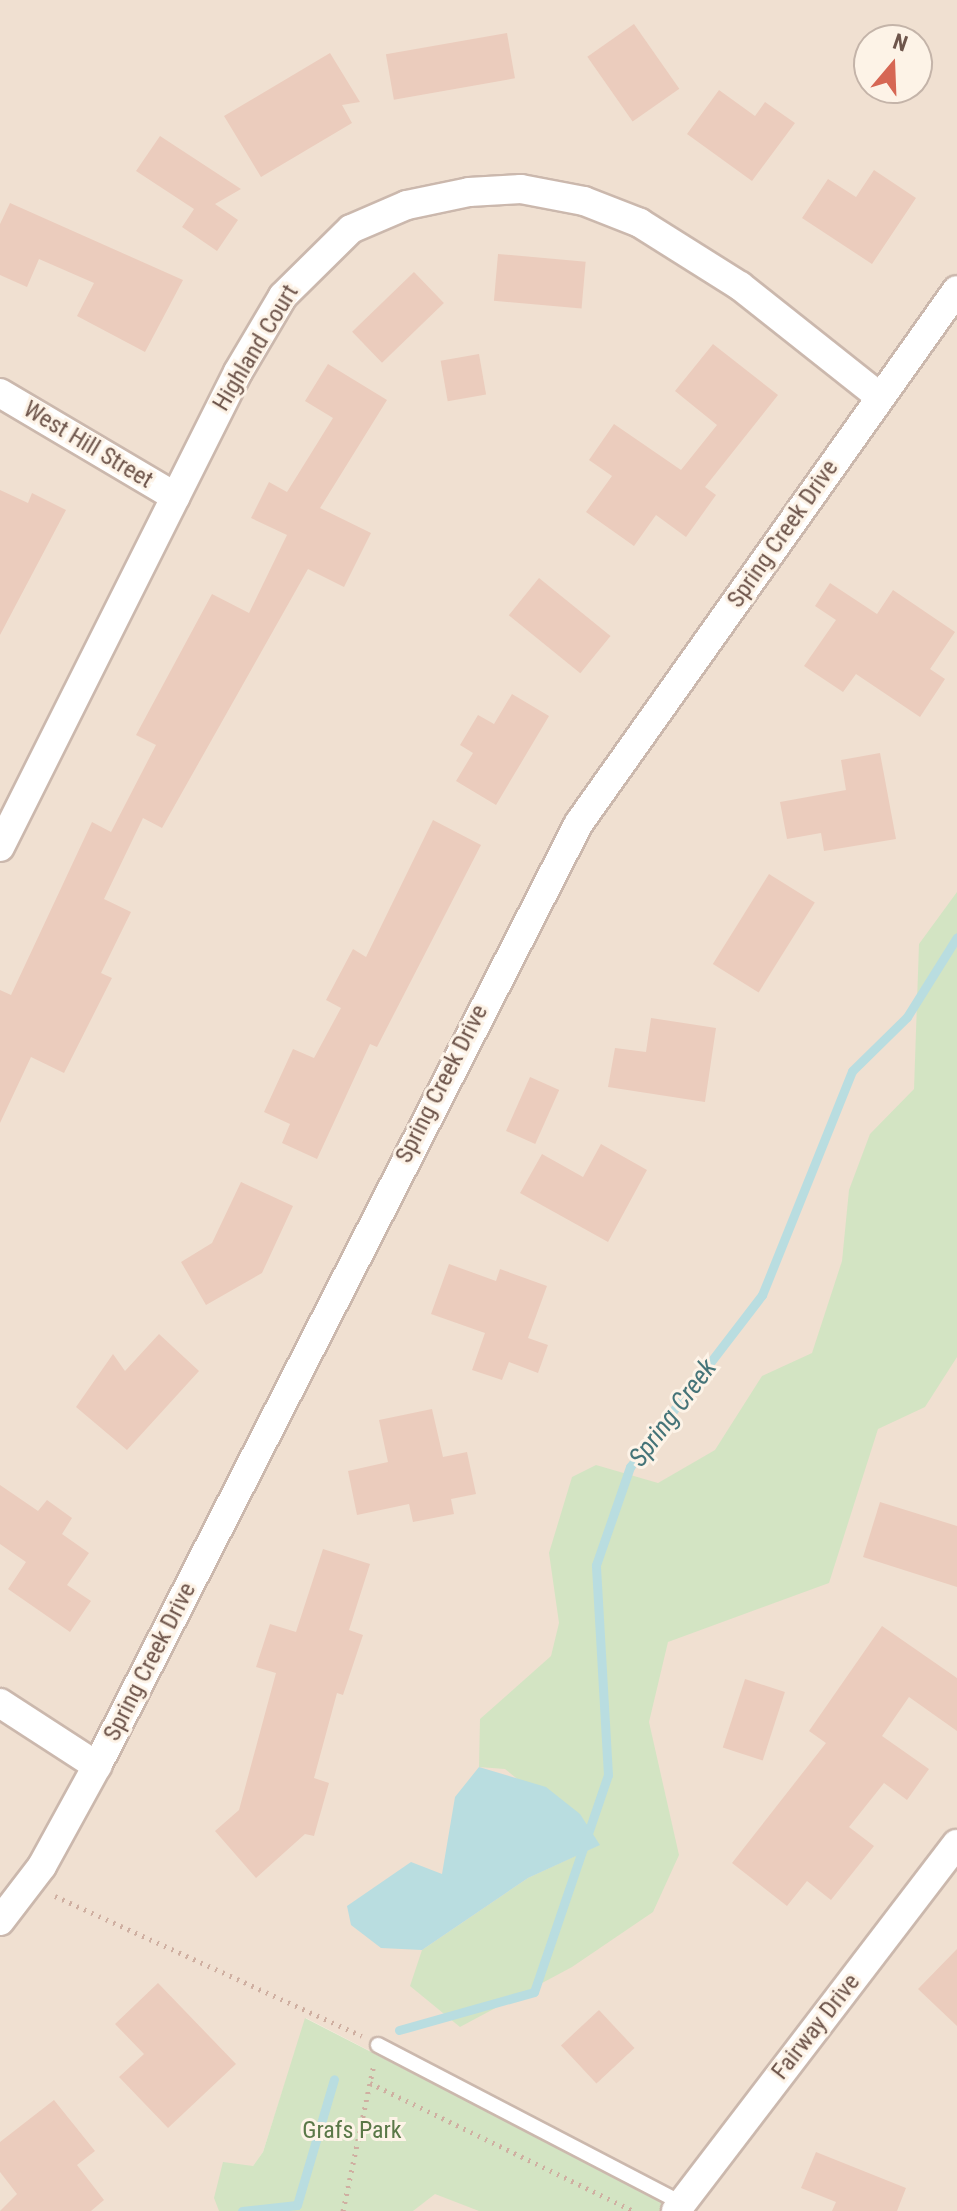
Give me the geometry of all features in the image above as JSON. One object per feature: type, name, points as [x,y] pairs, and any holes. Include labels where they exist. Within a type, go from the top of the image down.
[{"type":"street","name":"Highland Court","points":[[0,847],[238,372],[304,270],[351,229],[407,205],[469,192],[554,193],[640,223],[740,286],[880,397]]},
{"type":"street","name":"Spring Creek Drive","points":[[0,1921],[28,1884],[97,1766],[579,823],[957,290]]},
{"type":"street","name":"West Hill Street","points":[[0,393],[176,497]]},
{"type":"street","points":[[0,1703],[97,1766]]},
{"type":"street","name":"Fairway Drive","points":[[679,2207],[957,1844]]},
{"type":"lane","points":[[378,2045],[679,2207]]},
{"type":"path","points":[[28,1884],[378,2045],[343,2211]]},
{"type":"path","points":[[370,2083],[634,2211]]},
{"type":"shaded area","points":[[0,0],[957,0],[957,2211],[659,2211],[664,2203],[306,2018],[263,2152],[221,2211],[0,2211]]},
{"type":"shaded area","points":[[434,2186],[495,2211],[413,2211]]},
{"type":"green space","points":[[957,892],[957,1357],[925,1407],[878,1429],[829,1583],[668,1642],[649,1722],[679,1855],[653,1912],[572,1967],[460,2027],[410,1986],[422,1950],[528,1878],[599,1845],[505,1769],[479,1767],[480,1719],[551,1656],[559,1623],[549,1553],[572,1477],[596,1465],[658,1483],[715,1450],[762,1376],[812,1353],[842,1261],[849,1190],[870,1134],[914,1089],[919,944]]},
{"type":"green space","name":"Grafs Park","points":[[305,2018],[665,2203],[659,2211],[479,2211],[435,2194],[413,2211],[219,2211],[214,2198],[223,2162],[253,2166],[263,2152]]},
{"type":"water","points":[[479,1767],[546,1787],[580,1814],[600,1845],[528,1878],[422,1950],[381,1948],[351,1925],[347,1906],[411,1862],[442,1874],[455,1797]]},
{"type":"building","points":[[634,24],[679,89],[633,121],[587,57]]},
{"type":"building","points":[[507,33],[515,78],[394,100],[386,54]]},
{"type":"building","points":[[330,53],[360,102],[342,105],[352,123],[261,177],[224,116]]},
{"type":"building","points":[[719,90],[755,116],[765,102],[795,123],[752,181],[687,134]]},
{"type":"building","points":[[160,136],[241,189],[215,204],[238,220],[217,251],[182,227],[194,209],[136,171]]},
{"type":"building","points":[[874,170],[916,198],[872,264],[802,218],[828,179],[856,197]]},
{"type":"building","points":[[10,203],[183,280],[145,352],[77,316],[94,283],[39,259],[27,287],[0,275],[0,224]]},
{"type":"building","points":[[498,254],[586,262],[582,308],[494,301]]},
{"type":"building","points":[[414,272],[444,303],[382,363],[352,332]]},
{"type":"building","points":[[713,344],[778,395],[705,487],[716,495],[686,537],[656,515],[634,546],[586,512],[612,476],[589,460],[614,424],[681,470],[717,425],[675,391]]},
{"type":"building","points":[[479,354],[486,394],[448,401],[441,361]]},
{"type":"building","points":[[328,364],[387,400],[320,508],[371,533],[344,587],[308,569],[162,828],[143,818],[104,899],[131,912],[101,973],[112,978],[64,1073],[31,1057],[0,1123],[0,990],[11,995],[92,822],[111,832],[156,745],[136,735],[212,594],[249,613],[287,535],[251,518],[269,482],[287,492],[333,418],[305,401]]},
{"type":"building","points":[[0,490],[28,503],[32,493],[66,510],[0,635]]},
{"type":"building","points":[[539,578],[610,636],[580,673],[509,615]]},
{"type":"building","points":[[830,583],[877,614],[893,590],[955,632],[930,669],[945,679],[920,717],[856,674],[843,692],[804,666],[836,620],[815,606]]},
{"type":"building","points":[[512,694],[549,716],[496,805],[456,781],[473,753],[460,745],[478,715],[494,724]]},
{"type":"building","points":[[880,753],[896,839],[824,851],[821,833],[787,839],[780,802],[846,790],[841,760]]},
{"type":"building","points":[[433,820],[481,845],[377,1047],[370,1044],[317,1159],[282,1143],[290,1124],[264,1112],[293,1049],[314,1058],[341,1008],[326,1000],[353,949],[366,957]]},
{"type":"building","points":[[769,874],[815,903],[759,993],[713,964]]},
{"type":"building","points":[[651,1018],[716,1028],[705,1102],[608,1087],[615,1048],[646,1052]]},
{"type":"building","points":[[530,1077],[559,1090],[535,1144],[506,1131]]},
{"type":"building","points":[[601,1144],[647,1170],[608,1242],[520,1193],[542,1154],[583,1177]]},
{"type":"building","points":[[241,1182],[293,1206],[262,1273],[206,1305],[181,1262],[212,1243]]},
{"type":"building","points":[[449,1264],[496,1281],[500,1269],[547,1286],[528,1338],[548,1345],[538,1373],[509,1362],[502,1380],[472,1370],[485,1333],[431,1314]]},
{"type":"building","points":[[159,1334],[199,1371],[127,1450],[76,1407],[113,1354],[125,1371]]},
{"type":"building","points":[[432,1409],[443,1457],[467,1452],[476,1494],[451,1499],[454,1514],[413,1522],[409,1504],[357,1515],[348,1471],[388,1462],[379,1420]]},
{"type":"building","points":[[0,1485],[38,1511],[47,1500],[72,1518],[62,1534],[89,1553],[67,1585],[91,1601],[70,1632],[8,1589],[26,1562],[0,1544]]},
{"type":"building","points":[[880,1502],[957,1526],[957,1587],[863,1557]]},
{"type":"building","points":[[323,1549],[370,1564],[349,1630],[363,1635],[343,1695],[337,1693],[314,1778],[329,1783],[314,1836],[305,1834],[256,1878],[215,1831],[239,1810],[276,1673],[256,1667],[270,1624],[296,1632]]},
{"type":"building","points":[[882,1626],[957,1678],[957,1731],[909,1697],[882,1736],[929,1769],[907,1800],[884,1783],[849,1827],[874,1846],[831,1900],[807,1881],[787,1906],[732,1863],[826,1743],[809,1731]]},
{"type":"building","points":[[745,1679],[785,1692],[763,1760],[723,1747]]},
{"type":"building","points":[[957,1949],[957,2026],[918,1989]]},
{"type":"building","points":[[158,1983],[236,2064],[168,2128],[119,2077],[144,2054],[115,2024]]},
{"type":"building","points":[[599,2010],[634,2048],[596,2083],[561,2045]]},
{"type":"building","points":[[54,2100],[95,2151],[77,2165],[104,2200],[91,2211],[0,2211],[17,2194],[0,2172],[0,2142]]},
{"type":"building","points":[[816,2152],[906,2188],[897,2211],[832,2211],[836,2202],[801,2188]]},
{"type":"waterway","name":"Spring Creek","points":[[399,2030],[534,1992],[608,1775],[596,1565],[630,1467],[762,1295],[852,1071],[907,1017],[957,937]]},
{"type":"waterway","name":"Spring Creek","points":[[242,2211],[297,2205],[334,2079]]}]
